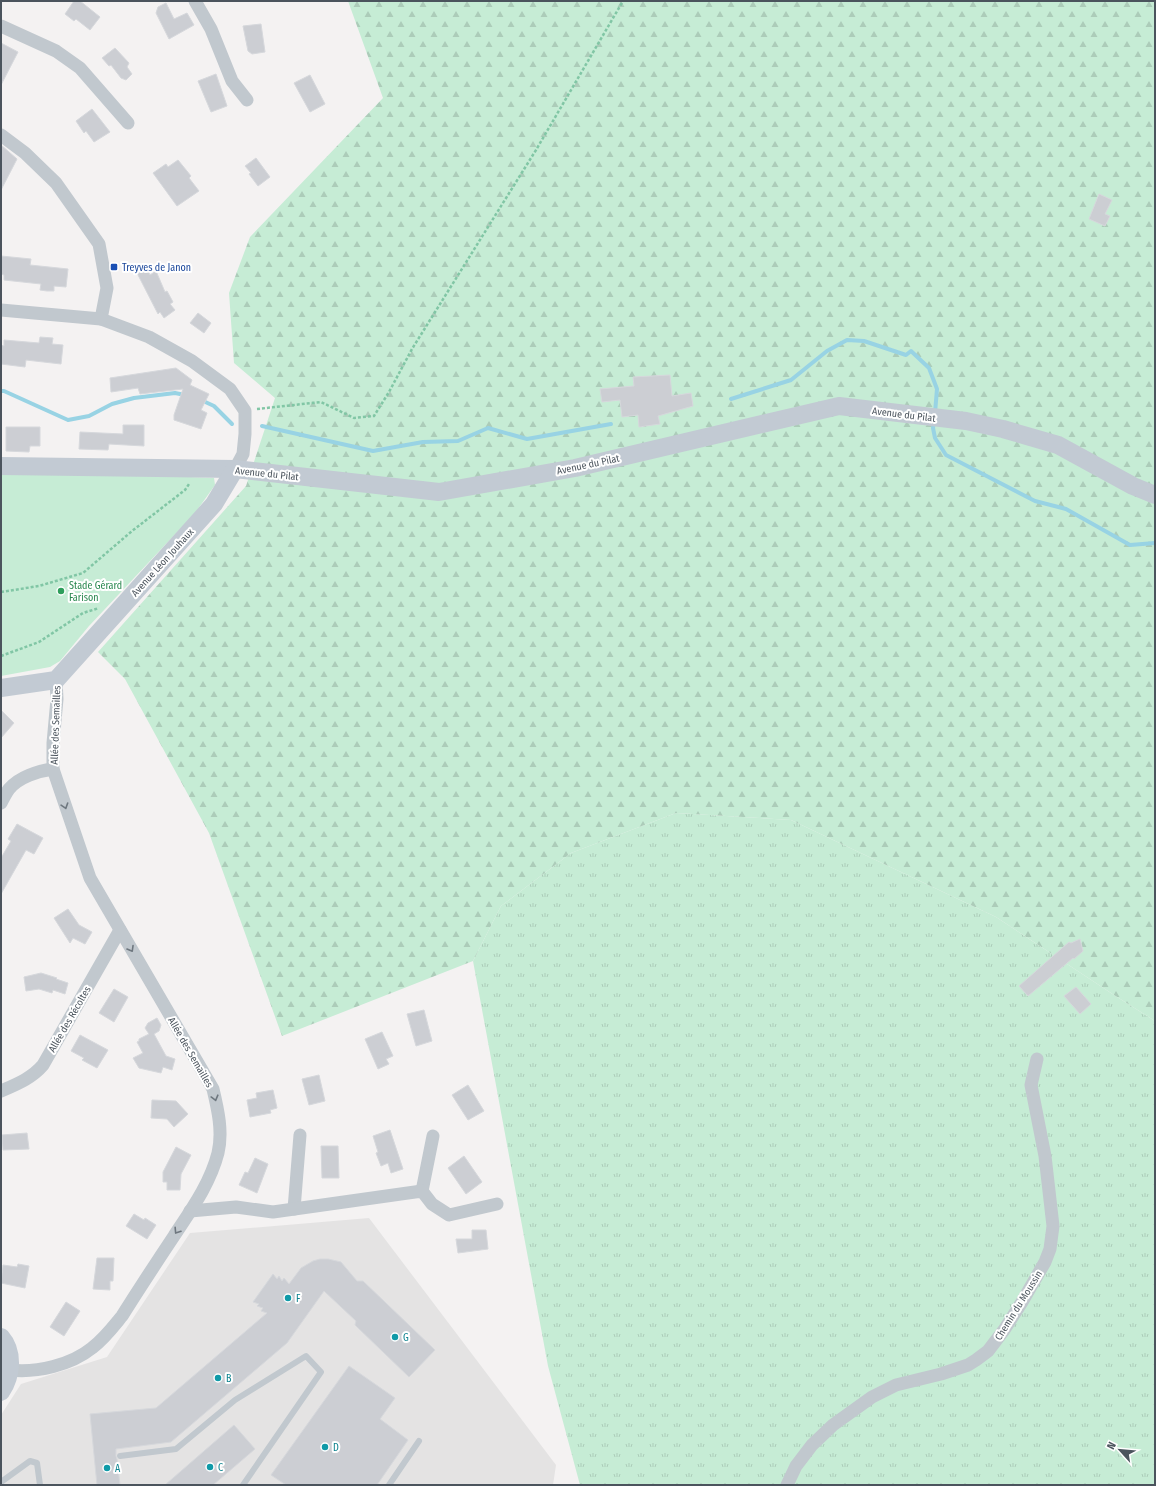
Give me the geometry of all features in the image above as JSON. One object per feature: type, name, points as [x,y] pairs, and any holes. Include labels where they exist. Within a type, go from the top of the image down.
[{"type":"main road","name":"Avenue du Pilat","points":[[1,466],[235,469],[439,492],[575,468],[838,406],[966,421],[1003,428],[1058,445],[1133,486],[1155,495]]},
{"type":"main road","name":"Avenue Léon Jouhaux","points":[[56,680],[214,504],[235,469]]},
{"type":"main road","points":[[1,688],[56,680]]},
{"type":"main road","points":[[1,1337],[10,1353],[10,1370],[7,1384],[1,1392]]},
{"type":"street","points":[[195,1],[211,28],[232,81],[247,100]]},
{"type":"street","points":[[1,26],[56,51],[80,68],[128,123]]},
{"type":"street","points":[[1,135],[25,153],[56,183],[99,244],[107,288],[100,318]]},
{"type":"street","points":[[1,310],[100,318],[149,337],[192,361],[230,389],[245,411],[243,454],[235,469]]},
{"type":"street","name":"Allée des Semailles","points":[[10,1370],[37,1370],[74,1358],[92,1348],[108,1333],[122,1316],[190,1211],[212,1172],[218,1152],[220,1128],[219,1112],[213,1089],[90,878],[53,769],[53,743],[57,699],[56,680]]},
{"type":"street","points":[[1,803],[9,789],[20,780],[45,770],[53,769]]},
{"type":"street","name":"Allée des Récoltes","points":[[1,1091],[27,1079],[36,1073],[43,1065],[120,930]]},
{"type":"street","name":"Chemin du Moussin","points":[[787,1485],[796,1466],[812,1445],[833,1425],[872,1396],[896,1386],[968,1365],[976,1360],[988,1351],[1022,1302],[1045,1262],[1050,1249],[1053,1226],[1045,1156],[1031,1085],[1036,1059]]},
{"type":"street","points":[[294,1209],[300,1135]]},
{"type":"street","points":[[433,1136],[422,1191],[432,1204],[448,1216],[498,1204]]},
{"type":"street","points":[[190,1211],[236,1207],[273,1212],[422,1191]]},
{"type":"lane","points":[[120,1456],[176,1449],[235,1400],[306,1356],[321,1372],[243,1485]]},
{"type":"lane","points":[[389,1485],[420,1441]]},
{"type":"lane","points":[[1,1482],[30,1461],[37,1463],[40,1485]]},
{"type":"path","points":[[245,411],[320,402],[354,418],[374,416],[389,392],[412,349],[536,150],[623,1]]},
{"type":"path","points":[[1,592],[39,586],[83,573],[132,531],[185,490],[195,478],[196,468]]},
{"type":"path","points":[[1,656],[39,642],[84,613],[128,599]]},
{"type":"shaded area","points":[[369,1218],[556,1465],[553,1485],[1,1485],[1,1415],[21,1384],[107,1357],[190,1233]]},
{"type":"green space","points":[[348,1],[1155,1],[1155,1021],[996,917],[791,820],[676,813],[571,853],[501,906],[473,961],[282,1036],[209,833],[125,679],[98,652],[246,486],[275,398],[234,363],[229,293],[250,237],[383,98]]},
{"type":"green space","name":"Stade Gérard Farison","points":[[1,475],[140,475],[214,478],[215,485],[195,513],[89,626],[60,661],[50,667],[1,676]]},
{"type":"green space","points":[[676,813],[791,820],[996,917],[1155,1021],[1155,1485],[580,1485],[548,1366],[473,961],[501,906],[571,853]]},
{"type":"building","points":[[74,1],[80,1],[100,17],[90,30],[76,19],[74,21],[65,14]]},
{"type":"building","points":[[166,3],[174,19],[187,13],[194,25],[169,39],[156,13],[158,7]]},
{"type":"building","points":[[261,24],[265,52],[252,54],[248,51],[243,26]]},
{"type":"building","points":[[1,43],[18,52],[1,85]]},
{"type":"building","points":[[115,48],[129,63],[127,67],[132,74],[126,80],[121,78],[111,65],[109,66],[102,58]]},
{"type":"building","points":[[216,74],[227,106],[211,112],[198,81]]},
{"type":"building","points":[[310,75],[325,104],[310,112],[294,83]]},
{"type":"building","points":[[92,109],[110,132],[94,142],[86,131],[84,133],[76,121]]},
{"type":"building","points":[[1,145],[17,159],[1,190]]},
{"type":"building","points":[[256,158],[270,177],[258,186],[249,174],[251,173],[245,166]]},
{"type":"building","points":[[178,160],[191,176],[189,178],[199,191],[177,206],[153,173],[166,164],[168,167]]},
{"type":"building","points":[[1099,194],[1112,200],[1105,214],[1110,216],[1105,226],[1089,219]]},
{"type":"building","points":[[1,256],[31,259],[30,265],[68,269],[66,287],[54,286],[54,291],[47,291],[40,290],[41,284],[4,280],[4,275],[1,274]]},
{"type":"building","points":[[145,265],[150,275],[156,271],[165,292],[167,291],[173,302],[170,304],[175,310],[164,318],[160,312],[158,314],[136,271]]},
{"type":"building","points":[[198,313],[211,323],[204,333],[190,323]]},
{"type":"building","points":[[40,337],[53,338],[52,344],[63,345],[61,364],[26,360],[25,367],[1,364],[1,345],[4,346],[4,340],[39,343]]},
{"type":"building","points":[[176,368],[192,380],[190,385],[209,394],[201,410],[207,413],[201,429],[174,420],[174,415],[183,389],[140,394],[138,388],[111,392],[110,378]]},
{"type":"building","points":[[670,375],[672,396],[691,393],[693,406],[658,416],[660,424],[639,427],[638,415],[622,417],[620,400],[602,402],[600,389],[634,386],[633,377]]},
{"type":"building","points":[[123,425],[144,425],[144,446],[109,444],[108,450],[79,449],[80,432],[123,434]]},
{"type":"building","points":[[6,427],[40,427],[40,446],[30,446],[29,452],[6,451]]},
{"type":"building","points":[[1,710],[14,723],[1,738]]},
{"type":"building","points":[[17,824],[43,838],[34,854],[26,850],[1,894],[1,858],[11,841],[8,839]]},
{"type":"building","points":[[68,909],[79,925],[92,932],[85,944],[73,938],[70,943],[54,918]]},
{"type":"building","points":[[1080,939],[1083,951],[1028,996],[1019,986],[1069,942],[1071,943]]},
{"type":"building","points":[[41,973],[68,983],[65,994],[53,990],[52,993],[39,989],[26,991],[24,977]]},
{"type":"building","points":[[1076,987],[1091,1004],[1080,1014],[1064,996]]},
{"type":"building","points":[[114,989],[128,997],[114,1022],[99,1013]]},
{"type":"building","points":[[424,1010],[432,1041],[416,1046],[407,1014]]},
{"type":"building","points":[[157,1018],[161,1025],[159,1031],[154,1034],[166,1056],[175,1059],[172,1070],[163,1067],[161,1073],[139,1068],[133,1058],[143,1053],[137,1042],[139,1039],[149,1034],[145,1028],[148,1023]]},
{"type":"building","points":[[382,1032],[393,1056],[386,1059],[389,1064],[378,1069],[365,1039]]},
{"type":"building","points":[[80,1035],[108,1050],[97,1068],[82,1060],[84,1058],[71,1051]]},
{"type":"building","points":[[319,1075],[325,1101],[309,1105],[302,1079]]},
{"type":"building","points":[[468,1085],[484,1111],[468,1120],[452,1095]]},
{"type":"building","points":[[273,1090],[277,1108],[270,1110],[271,1113],[250,1117],[247,1100],[257,1098],[256,1093]]},
{"type":"building","points":[[152,1100],[176,1101],[188,1114],[174,1127],[167,1119],[151,1118]]},
{"type":"building","points":[[390,1130],[403,1169],[391,1173],[388,1163],[381,1166],[376,1153],[378,1152],[373,1136]]},
{"type":"building","points":[[27,1133],[29,1149],[3,1150],[2,1135]]},
{"type":"building","points":[[321,1146],[338,1146],[339,1178],[322,1178]]},
{"type":"building","points":[[176,1147],[191,1155],[181,1174],[180,1190],[167,1190],[167,1182],[163,1182],[163,1172]]},
{"type":"building","points":[[464,1156],[482,1182],[466,1194],[448,1168]]},
{"type":"building","points":[[255,1158],[268,1164],[257,1193],[239,1185],[245,1172],[248,1173]]},
{"type":"building","points":[[134,1214],[144,1220],[145,1218],[156,1225],[147,1239],[126,1226]]},
{"type":"building","points":[[472,1230],[486,1230],[488,1249],[458,1253],[456,1239],[472,1239]]},
{"type":"building","points":[[97,1258],[114,1258],[113,1281],[110,1281],[110,1290],[93,1289]]},
{"type":"building","points":[[320,1259],[341,1262],[357,1281],[363,1281],[435,1350],[409,1377],[355,1325],[356,1321],[324,1291],[287,1343],[171,1442],[116,1449],[120,1485],[97,1485],[90,1414],[156,1408],[267,1313],[261,1311],[263,1308],[257,1306],[259,1304],[253,1302],[273,1274],[277,1279],[279,1276],[282,1281],[284,1278],[289,1284],[301,1268]]},
{"type":"building","points":[[18,1264],[29,1266],[25,1288],[1,1283],[3,1265],[17,1267]]},
{"type":"building","points":[[66,1302],[80,1311],[64,1336],[50,1327]]},
{"type":"building","name":"D","points":[[349,1366],[395,1398],[380,1419],[408,1440],[377,1485],[286,1485],[271,1475]]},
{"type":"building","name":"C","points":[[234,1425],[255,1449],[213,1485],[165,1485]]},
{"type":"waterway","points":[[731,399],[791,380],[827,351],[847,340],[864,341],[906,355],[911,351],[929,368],[937,389],[935,413]]},
{"type":"waterway","points":[[1,391],[68,420],[89,416],[112,404],[134,398],[175,393],[185,395]]},
{"type":"waterway","points":[[201,400],[214,406],[232,424]]},
{"type":"waterway","points":[[934,421],[933,428],[935,438],[946,455],[1035,501],[1066,509],[1130,545],[1155,543]]},
{"type":"waterway","points":[[262,426],[373,451],[423,442],[458,441],[488,428],[527,439],[611,424]]},
{"type":"place","name":"Treyves de Janon","points":[[114,267]]},
{"type":"place","name":"Stade Gérard Farison","points":[[61,591]]},
{"type":"place","name":"F","points":[[288,1298]]},
{"type":"place","name":"G","points":[[395,1337]]},
{"type":"place","name":"B","points":[[218,1378]]},
{"type":"place","name":"D","points":[[325,1447]]},
{"type":"place","name":"C","points":[[210,1467]]},
{"type":"place","name":"A","points":[[107,1468]]}]
